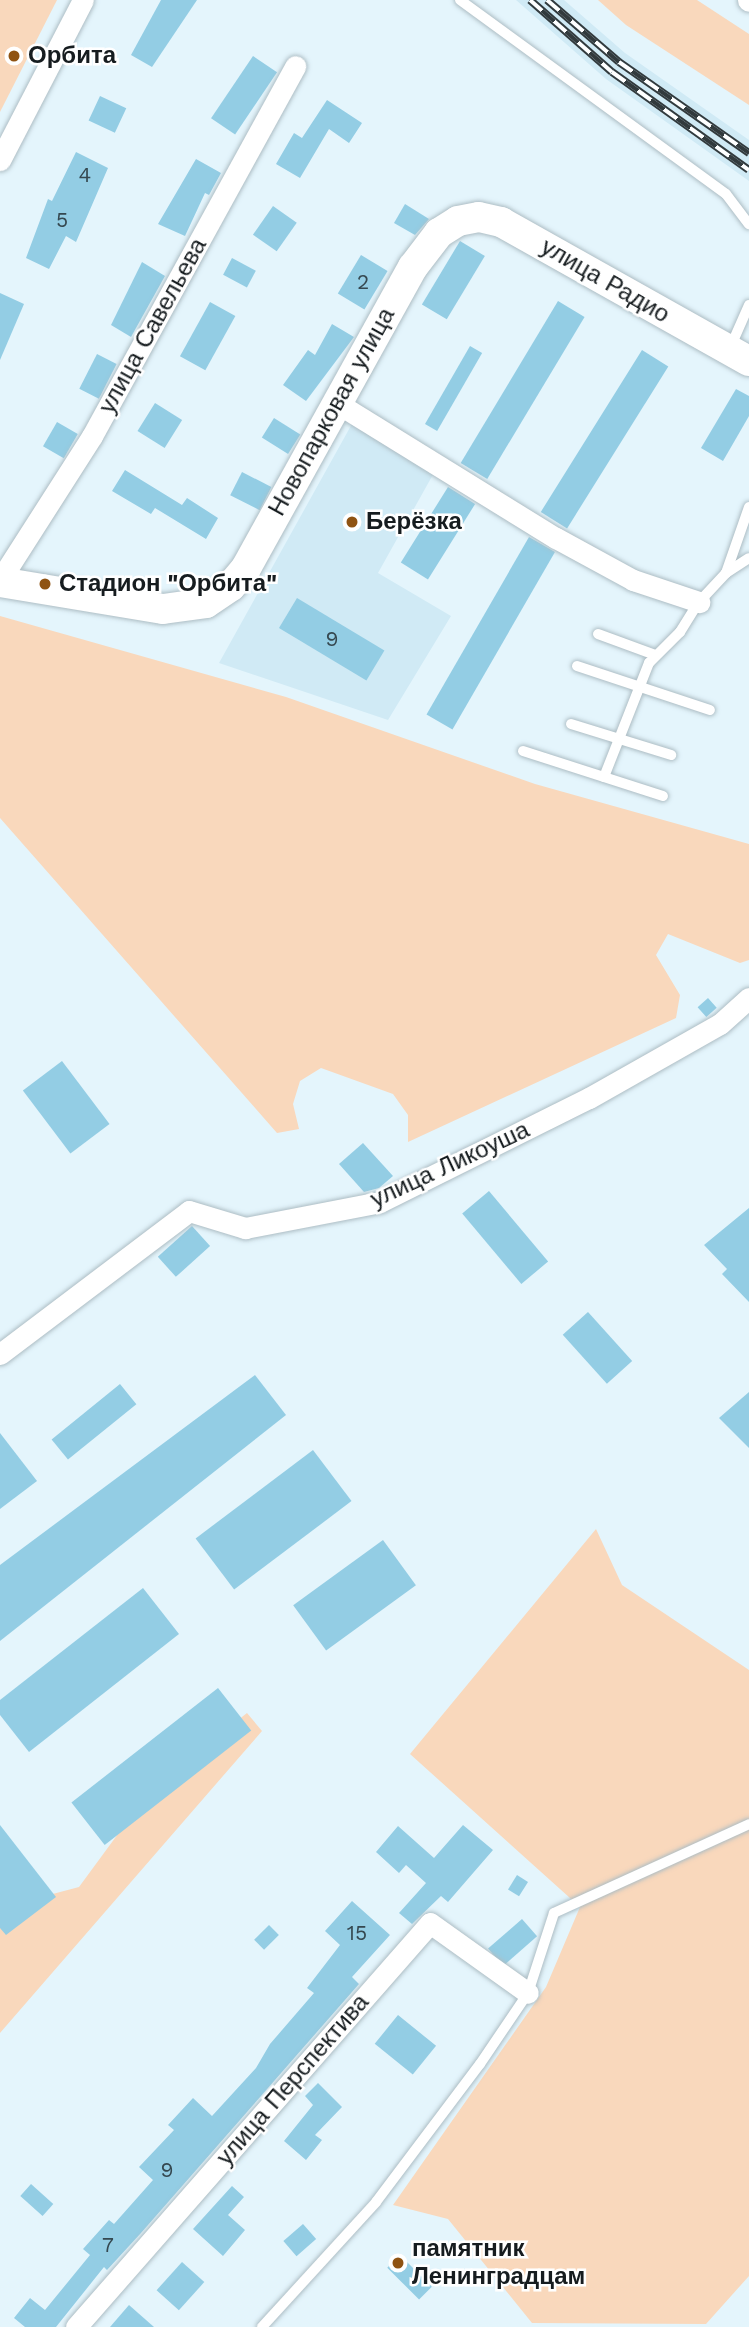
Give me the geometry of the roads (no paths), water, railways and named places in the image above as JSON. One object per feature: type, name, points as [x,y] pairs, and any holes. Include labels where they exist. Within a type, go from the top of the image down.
[{"type":"street","points":[[0,160],[83,0]]},
{"type":"street","name":"улица Савельева","points":[[0,581],[92,436],[295,66]]},
{"type":"street","name":"улица Радио","points":[[458,221],[479,217],[502,222],[739,356]]},
{"type":"street","name":"Новопарковая улица","points":[[0,581],[126,606],[175,609],[206,603],[246,568],[413,267],[439,233],[458,221]]},
{"type":"street","points":[[337,404],[556,538],[633,580],[699,602]]},
{"type":"street","name":"улица Ликоуша","points":[[0,1354],[189,1211],[245,1228],[380,1202],[589,1098],[720,1024],[749,998]]},
{"type":"street","name":"улица Перспектива","points":[[76,2327],[430,1923],[528,1993]]},
{"type":"lane","points":[[460,0],[726,194],[749,224]]},
{"type":"lane","points":[[739,356],[749,305]]},
{"type":"lane","points":[[726,573],[749,507]]},
{"type":"lane","points":[[604,777],[638,686],[655,656],[680,632],[699,602],[726,573],[749,558]]},
{"type":"lane","points":[[598,634],[655,656]]},
{"type":"lane","points":[[577,666],[710,710]]},
{"type":"lane","points":[[571,724],[671,755]]},
{"type":"lane","points":[[523,751],[663,796]]},
{"type":"lane","points":[[262,2327],[376,2202],[528,1993],[554,1913],[749,1824]]},
{"type":"railway","points":[[530,0],[612,72],[749,170]]},
{"type":"railway","points":[[547,0],[619,62],[749,153]]},
{"type":"place","name":"Орбита","points":[[14,56]]},
{"type":"place","name":"Берёзка","points":[[352,522]]},
{"type":"place","name":"Стадион \"Орбита\"","points":[[45,584]]},
{"type":"place","name":"памятник Ленинградцам","points":[[398,2263]]}]
